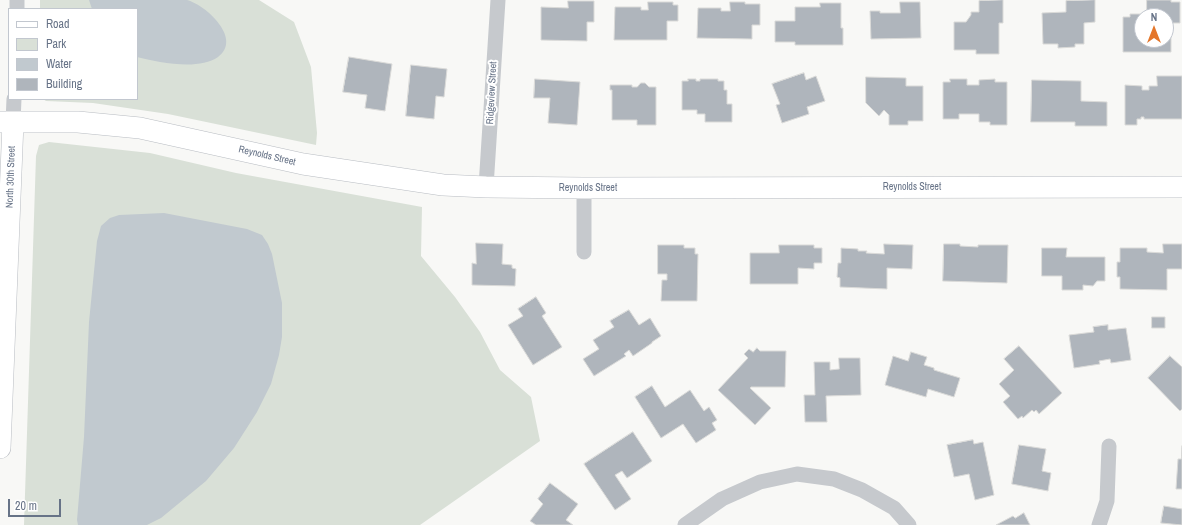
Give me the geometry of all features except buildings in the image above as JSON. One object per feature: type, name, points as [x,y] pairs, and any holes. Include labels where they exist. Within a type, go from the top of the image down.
[{"type":"street","name":"Ridgeview Street","points":[[486,187],[498,0]]},
{"type":"street","name":"North 30th Street","points":[[0,448],[7,122],[14,100]]},
{"type":"street","name":"Reynolds Street","points":[[7,122],[78,122],[140,128],[303,164],[443,185],[584,188],[1182,187]]},
{"type":"street","points":[[584,188],[584,252]]},
{"type":"street","points":[[1099,525],[1107,500],[1109,446]]},
{"type":"street","points":[[686,525],[722,499],[760,482],[797,474],[834,479],[862,490],[894,508],[909,525]]},
{"type":"green space","points":[[40,0],[259,0],[294,22],[311,67],[317,133],[316,145],[168,114],[93,103],[46,101],[44,100],[138,100],[138,8],[40,8]]},
{"type":"green space","points":[[49,142],[150,153],[236,173],[422,207],[421,256],[455,297],[480,332],[500,370],[531,397],[540,441],[420,525],[24,525],[36,156],[39,145]]},
{"type":"water","points":[[89,0],[187,0],[203,8],[212,15],[219,24],[224,32],[226,41],[225,50],[218,57],[200,64],[167,63],[138,57],[138,8],[92,8]]},
{"type":"water","points":[[164,213],[247,229],[262,235],[272,254],[282,303],[282,337],[279,355],[271,384],[257,412],[234,448],[206,481],[161,518],[147,525],[78,525],[77,520],[84,437],[89,322],[97,241],[101,226],[110,218],[119,215]]}]
